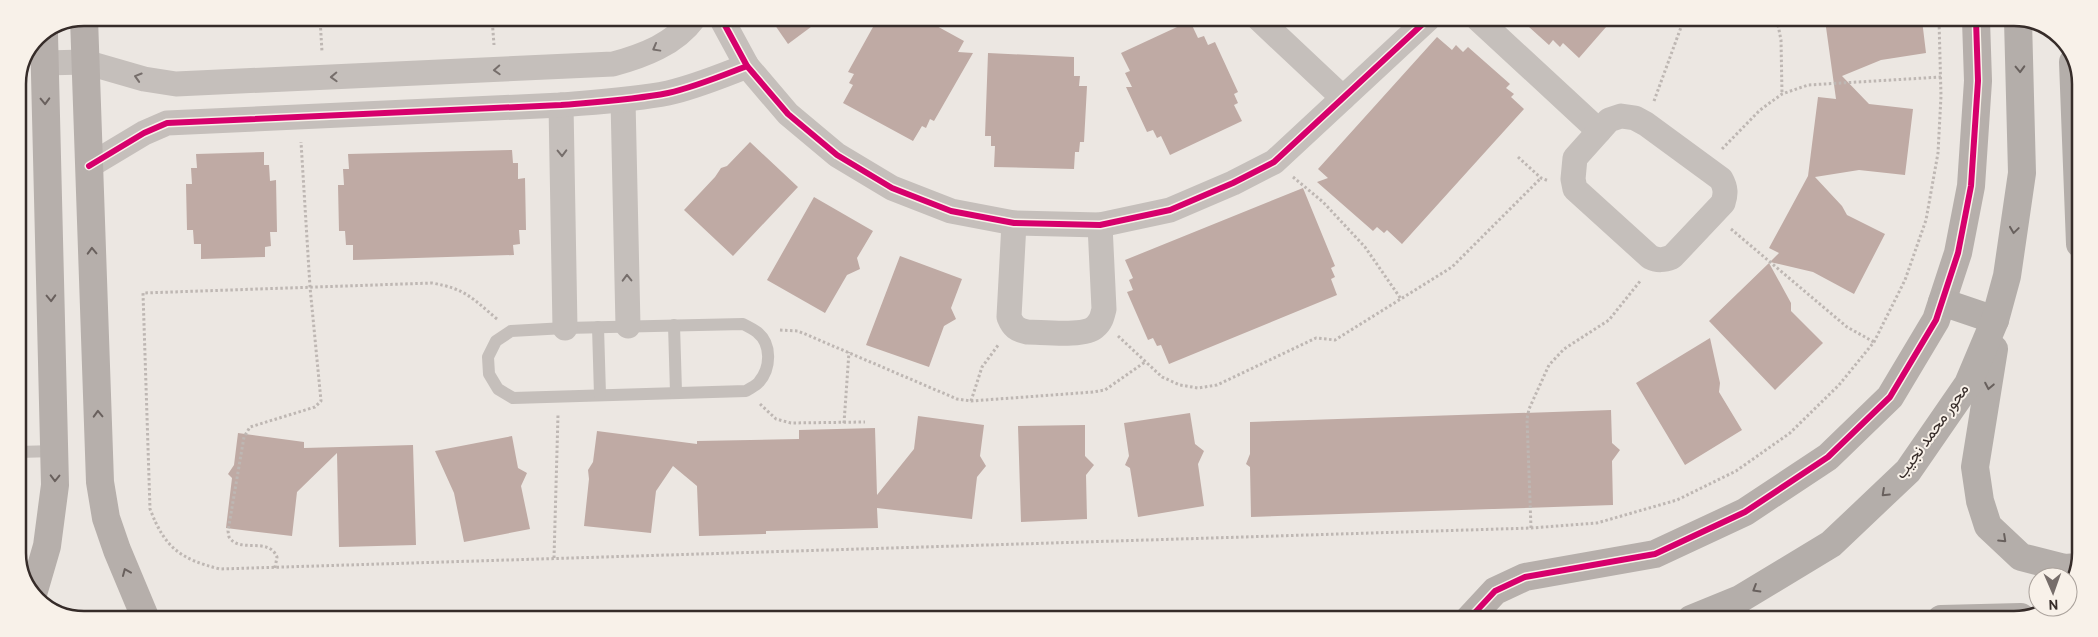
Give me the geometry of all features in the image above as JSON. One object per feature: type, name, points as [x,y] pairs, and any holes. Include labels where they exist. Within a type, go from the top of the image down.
[{"type":"main road","name":"محور محمد نجيب","points":[[1711,611],[1740,599],[1831,544],[1908,471],[1968,384],[1994,320],[2007,276],[2022,173],[2018,27]]},
{"type":"main road","points":[[1942,302],[1994,320],[1994,359],[1975,467],[1980,501],[1988,526],[2021,557],[2060,567]]},
{"type":"street","points":[[84,26],[100,482],[106,518],[142,611]]},
{"type":"street","points":[[44,63],[85,62],[144,79],[176,84],[613,64],[642,56],[669,41],[685,26]]},
{"type":"street","points":[[725,26],[747,66],[788,114],[837,155],[884,183],[951,211],[1014,223],[1100,225],[1170,210],[1233,183],[1274,162],[1420,26]]},
{"type":"street","points":[[1266,26],[1343,98]]},
{"type":"street","points":[[1486,26],[1599,131]]},
{"type":"street","points":[[1476,611],[1485,600],[1510,583],[1525,577],[1655,554],[1745,512],[1828,457],[1890,397],[1936,320],[1958,253],[1972,186],[1978,81],[1976,26]]},
{"type":"street","points":[[36,585],[47,546],[52,517],[55,451],[44,42]]},
{"type":"street","points":[[89,166],[144,133],[167,123],[623,100],[668,93],[695,86],[747,66]]},
{"type":"street","points":[[451,72],[454,109]]},
{"type":"street","points":[[165,82],[167,123]]},
{"type":"street","points":[[623,100],[628,326]]},
{"type":"street","points":[[561,104],[565,328]]},
{"type":"street","points":[[1621,116],[1635,118],[1646,124],[1721,179],[1725,186],[1726,195],[1723,203],[1672,257],[1657,260],[1650,256],[1576,189],[1572,179],[1575,158],[1609,120],[1621,116]]},
{"type":"street","points":[[1014,223],[1008,317],[1012,325],[1019,330],[1028,332],[1083,332],[1094,329],[1101,320],[1104,309],[1100,225]]},
{"type":"lane","points":[[743,324],[757,332],[766,344],[769,357],[766,371],[758,384],[746,391],[513,398],[498,389],[489,374],[488,357],[496,341],[511,331],[674,325],[743,324]]},
{"type":"lane","points":[[674,325],[676,392]]},
{"type":"lane","points":[[598,327],[600,395]]},
{"type":"lane","points":[[26,452],[55,451]]},
{"type":"path","points":[[320,26],[323,77]]},
{"type":"path","points":[[1646,124],[1682,26]]},
{"type":"path","points":[[1778,26],[1781,40],[1782,94]]},
{"type":"path","points":[[511,331],[468,294],[452,286],[432,283],[146,291],[142,295],[150,509],[159,532],[175,550],[196,563],[220,569],[1531,528],[1597,523],[1678,500],[1736,471],[1790,433],[1839,385],[1874,342],[1905,280],[1926,220],[1938,153],[1941,77],[1939,26]]},
{"type":"path","points":[[1705,167],[1760,110],[1782,94],[1808,86],[1941,77]]},
{"type":"path","points":[[275,568],[277,557],[271,549],[266,546],[236,544],[229,537],[228,531],[244,436],[250,427],[315,407],[321,401],[310,287],[299,117]]},
{"type":"path","points":[[1518,157],[1541,178],[1576,189]]},
{"type":"path","points":[[1274,162],[1323,202],[1359,241],[1402,299]]},
{"type":"path","points":[[1101,320],[1162,377],[1180,385],[1198,388],[1217,385],[1316,338],[1335,340],[1402,299],[1452,267],[1541,178]]},
{"type":"path","points":[[1713,214],[1847,327],[1874,342]]},
{"type":"path","points":[[1531,528],[1527,419],[1549,365],[1564,350],[1609,320],[1657,260]]},
{"type":"path","points":[[971,401],[982,367],[1012,325]]},
{"type":"path","points":[[757,332],[787,329],[798,331],[957,398],[971,401],[1105,390],[1145,362]]},
{"type":"path","points":[[844,423],[849,352]]},
{"type":"path","points":[[746,391],[776,419],[791,423],[865,422]]},
{"type":"path","points":[[554,558],[559,396]]},
{"type":"building","points":[[776,26],[812,26],[788,44]]},
{"type":"building","points":[[874,26],[937,26],[964,41],[958,52],[973,53],[934,121],[930,119],[926,128],[922,126],[913,141],[843,103],[853,85],[849,83],[854,74],[848,72]]},
{"type":"building","points":[[1179,26],[1192,26],[1198,38],[1204,36],[1208,45],[1215,42],[1238,92],[1234,94],[1238,103],[1234,105],[1242,121],[1170,155],[1161,136],[1157,138],[1153,130],[1147,132],[1126,87],[1132,87],[1125,73],[1130,71],[1121,53]]},
{"type":"building","points":[[1528,26],[1607,26],[1579,58],[1563,43],[1560,47],[1553,40],[1549,45]]},
{"type":"building","points":[[1826,26],[1923,26],[1926,53],[1881,60],[1842,76],[1869,104],[1913,109],[1905,175],[1859,170],[1815,177],[1842,206],[1847,215],[1885,234],[1854,294],[1813,272],[1770,262],[1779,253],[1769,248],[1808,176],[1818,97],[1836,99]]},
{"type":"building","points":[[1437,37],[1452,50],[1456,45],[1463,52],[1468,47],[1510,84],[1506,88],[1514,94],[1511,97],[1524,109],[1402,244],[1387,230],[1384,233],[1377,227],[1373,231],[1317,182],[1328,178],[1318,169]]},
{"type":"building","points":[[988,53],[1074,57],[1074,76],[1080,76],[1079,86],[1087,86],[1084,142],[1080,142],[1079,152],[1075,152],[1074,169],[994,167],[995,146],[991,146],[991,136],[985,136]]},
{"type":"building","points":[[750,142],[798,187],[733,256],[684,210],[721,168],[727,166]]},
{"type":"building","points":[[512,150],[513,163],[518,163],[518,179],[525,178],[526,230],[519,230],[520,244],[513,245],[514,255],[353,260],[353,245],[346,245],[345,231],[339,231],[338,185],[344,185],[343,169],[349,169],[348,154]]},
{"type":"building","points":[[264,152],[264,165],[269,165],[270,181],[276,180],[277,232],[270,232],[271,246],[265,247],[265,257],[201,259],[201,244],[194,244],[193,230],[187,230],[186,184],[192,184],[191,168],[197,168],[196,154]]},
{"type":"building","points":[[1303,188],[1335,266],[1331,268],[1335,277],[1331,279],[1337,295],[1169,364],[1161,345],[1157,346],[1153,338],[1148,340],[1127,292],[1133,290],[1129,280],[1133,278],[1125,260]]},
{"type":"building","points":[[814,197],[873,231],[857,258],[860,269],[847,275],[825,313],[767,280]]},
{"type":"building","points":[[900,256],[962,279],[951,308],[956,319],[944,326],[929,367],[866,345]]},
{"type":"building","points":[[1769,263],[1791,303],[1791,311],[1823,343],[1775,390],[1709,321]]},
{"type":"building","points":[[1710,338],[1720,383],[1719,392],[1742,430],[1685,465],[1636,383]]},
{"type":"building","points":[[1611,410],[1612,443],[1620,450],[1612,461],[1613,505],[1251,517],[1250,467],[1246,464],[1250,454],[1250,422]]},
{"type":"building","points":[[1190,413],[1195,444],[1204,451],[1198,464],[1204,506],[1138,517],[1130,468],[1125,465],[1129,456],[1124,423]]},
{"type":"building","points":[[918,416],[984,425],[980,456],[986,466],[977,477],[972,519],[877,508],[878,528],[766,531],[766,534],[699,536],[697,486],[673,466],[656,491],[651,533],[584,526],[589,479],[588,470],[593,462],[597,431],[697,444],[697,441],[799,439],[799,430],[875,428],[877,495],[914,449]]},
{"type":"building","points":[[1085,425],[1085,456],[1094,465],[1086,475],[1087,519],[1021,522],[1018,426]]},
{"type":"building","points":[[238,433],[304,442],[304,448],[413,445],[416,545],[339,547],[337,453],[297,492],[292,536],[226,528],[232,478],[228,474],[234,465]]},
{"type":"building","points":[[512,436],[518,468],[527,473],[521,486],[530,529],[464,542],[454,493],[435,451]]},
{"type":"cycle path","points":[[725,26],[747,66],[788,114],[837,155],[892,188],[951,211],[1014,223],[1100,225],[1170,210],[1233,183],[1274,162],[1420,26]]},
{"type":"cycle path","points":[[1476,611],[1495,591],[1525,577],[1655,554],[1745,512],[1828,457],[1890,397],[1936,320],[1958,253],[1971,186],[1978,81],[1976,26]]},
{"type":"cycle path","points":[[89,166],[144,133],[167,123],[561,105],[614,100],[678,91],[747,66]]}]
